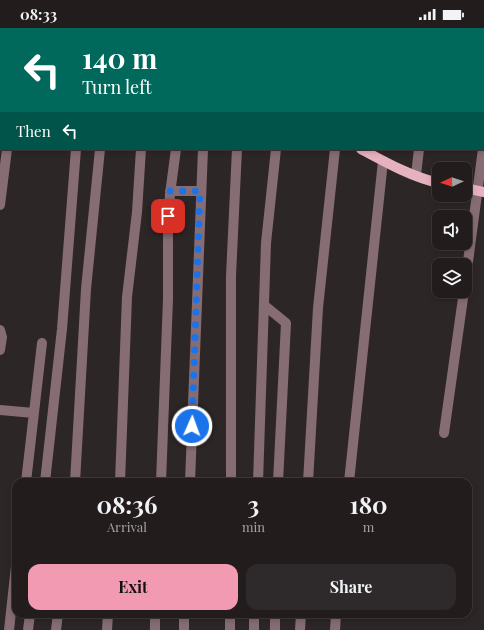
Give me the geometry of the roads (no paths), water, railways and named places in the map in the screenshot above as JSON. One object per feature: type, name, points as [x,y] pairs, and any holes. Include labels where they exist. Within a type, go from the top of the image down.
[{"type":"main road","points":[[364,150],[382,161],[432,181]]},
{"type":"street","points":[[0,205],[7,150]]},
{"type":"street","points":[[45,478],[62,329],[76,150]]},
{"type":"street","points":[[75,478],[86,289],[100,150]]},
{"type":"street","points":[[120,478],[127,297],[137,212],[141,150]]},
{"type":"street","points":[[161,478],[168,299],[168,226],[170,191],[176,150]]},
{"type":"street","points":[[190,478],[200,191],[203,150]]},
{"type":"street","points":[[231,478],[231,276],[237,150]]},
{"type":"street","points":[[258,478],[266,243],[276,150]]},
{"type":"street","points":[[308,478],[318,308],[335,150]]},
{"type":"street","points":[[416,175],[419,150]]},
{"type":"street","points":[[469,258],[481,191],[483,150]]},
{"type":"street","points":[[349,478],[382,161]]},
{"type":"street","points":[[170,191],[200,191]]},
{"type":"street","points":[[444,433],[463,298]]},
{"type":"street","points":[[264,305],[286,323],[278,478]]},
{"type":"street","points":[[0,330],[2,337],[0,350]]},
{"type":"street","points":[[26,478],[42,343]]},
{"type":"street","points":[[0,410],[34,413]]},
{"type":"street","points":[[8,630],[12,598]]},
{"type":"street","points":[[28,630],[30,618]]},
{"type":"street","points":[[56,630],[58,618]]},
{"type":"street","points":[[107,630],[108,618]]},
{"type":"street","points":[[155,618],[155,630]]},
{"type":"street","points":[[184,618],[184,630]]},
{"type":"street","points":[[230,618],[230,630]]},
{"type":"street","points":[[254,618],[254,630]]},
{"type":"street","points":[[275,618],[275,630]]},
{"type":"street","points":[[300,630],[301,618]]},
{"type":"street","points":[[335,630],[336,618]]}]
